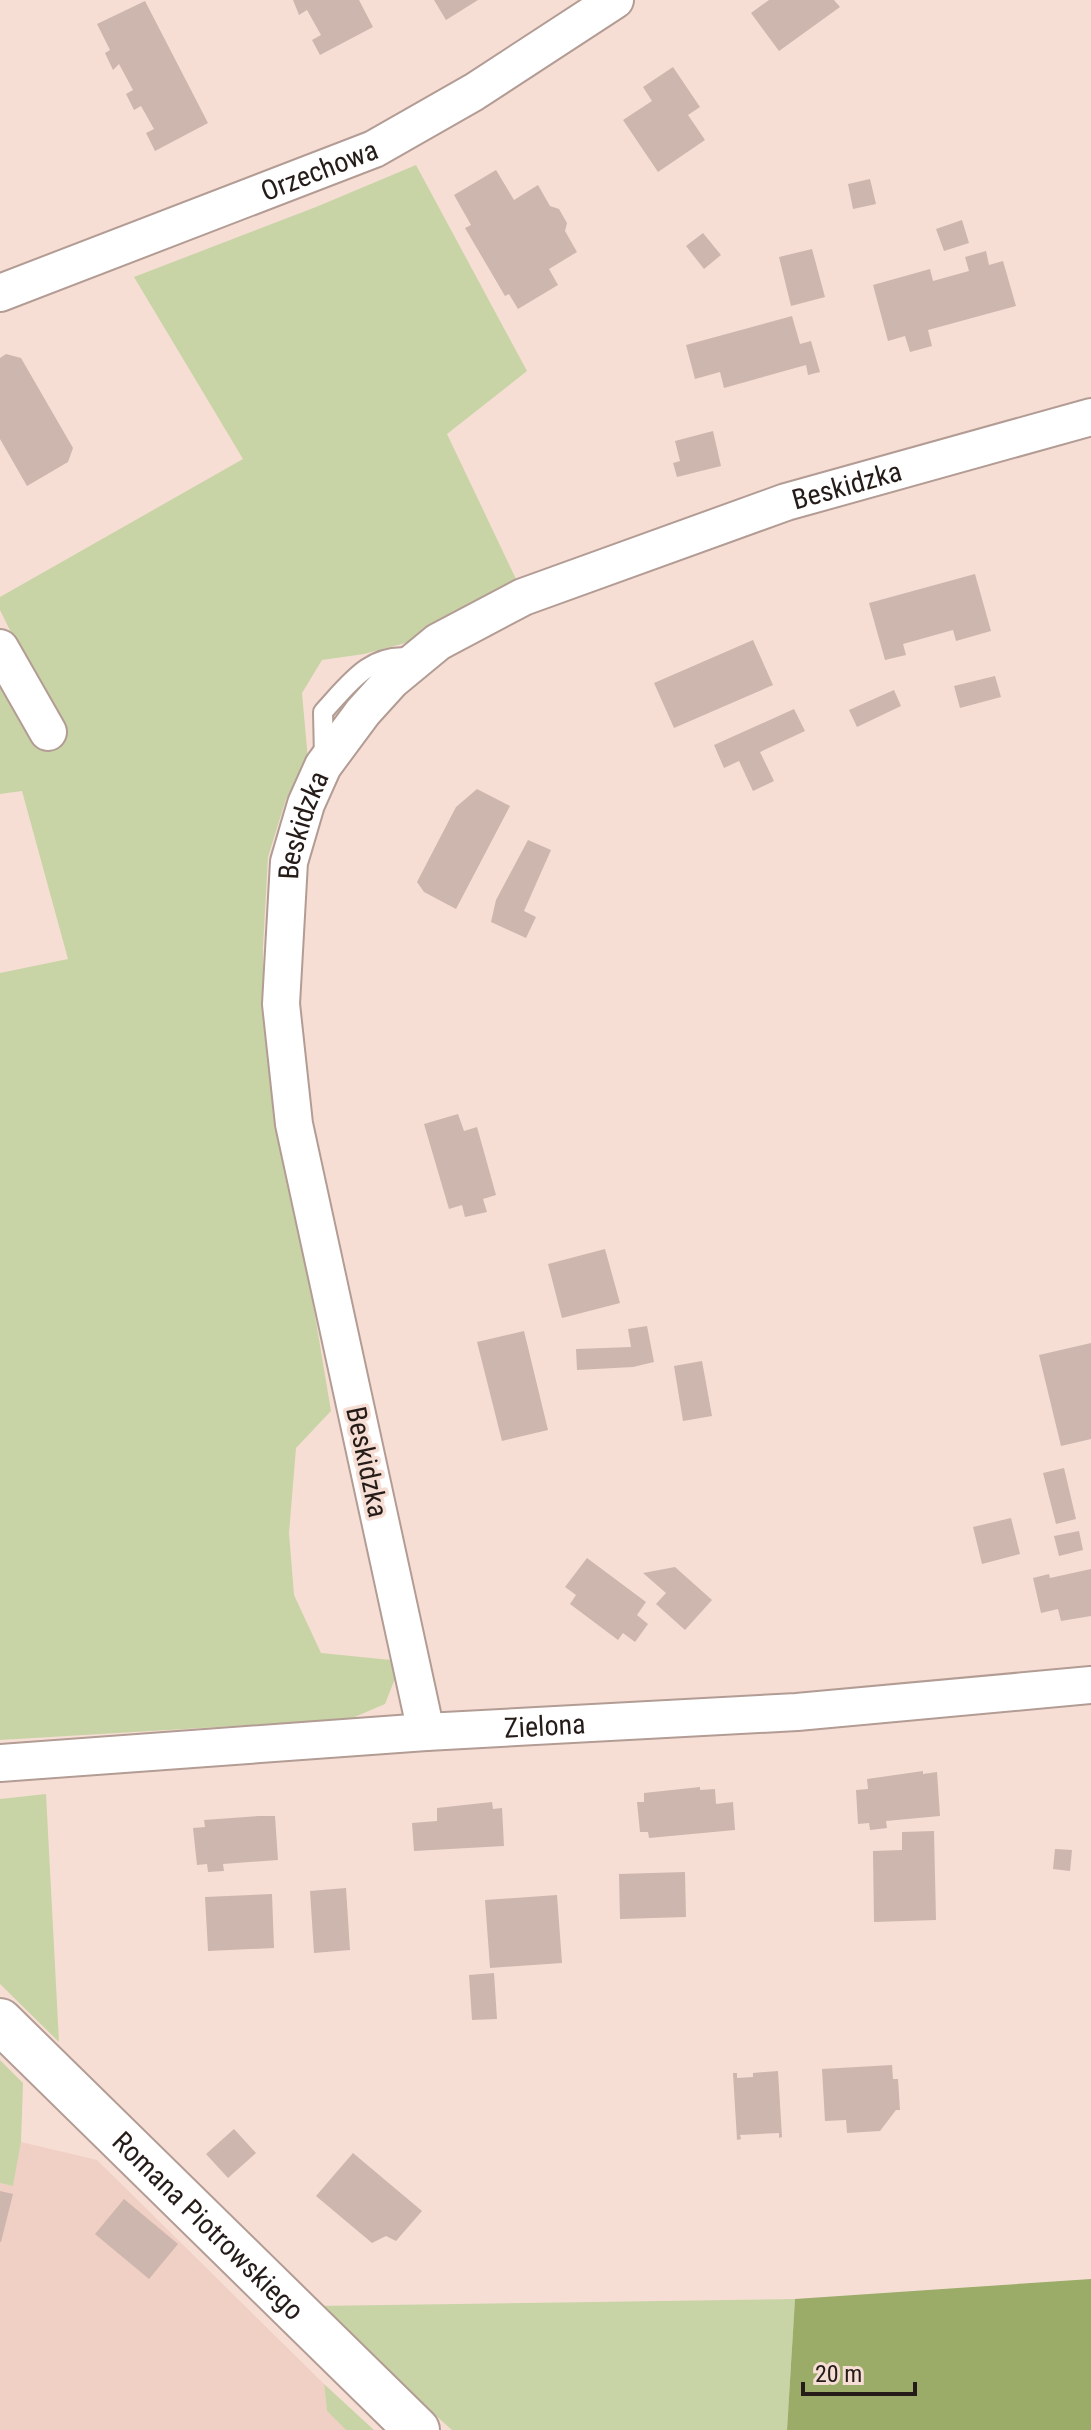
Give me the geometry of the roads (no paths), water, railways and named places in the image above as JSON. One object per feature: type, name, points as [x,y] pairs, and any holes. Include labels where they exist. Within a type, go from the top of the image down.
[{"type":"street","name":"Orzechowa","points":[[0,293],[374,149],[474,92],[615,0]]},
{"type":"street","name":"Beskidzka","points":[[426,1732],[294,1124],[281,1004],[289,862],[306,804],[323,766],[392,680],[438,642],[523,597],[772,507],[1091,417]]},
{"type":"street","points":[[0,648],[48,732]]},
{"type":"street","name":"Zielona","points":[[0,1763],[426,1732],[797,1712],[1091,1685]]},
{"type":"street","name":"Romana Piotrowskiego","points":[[0,2021],[417,2430]]}]
